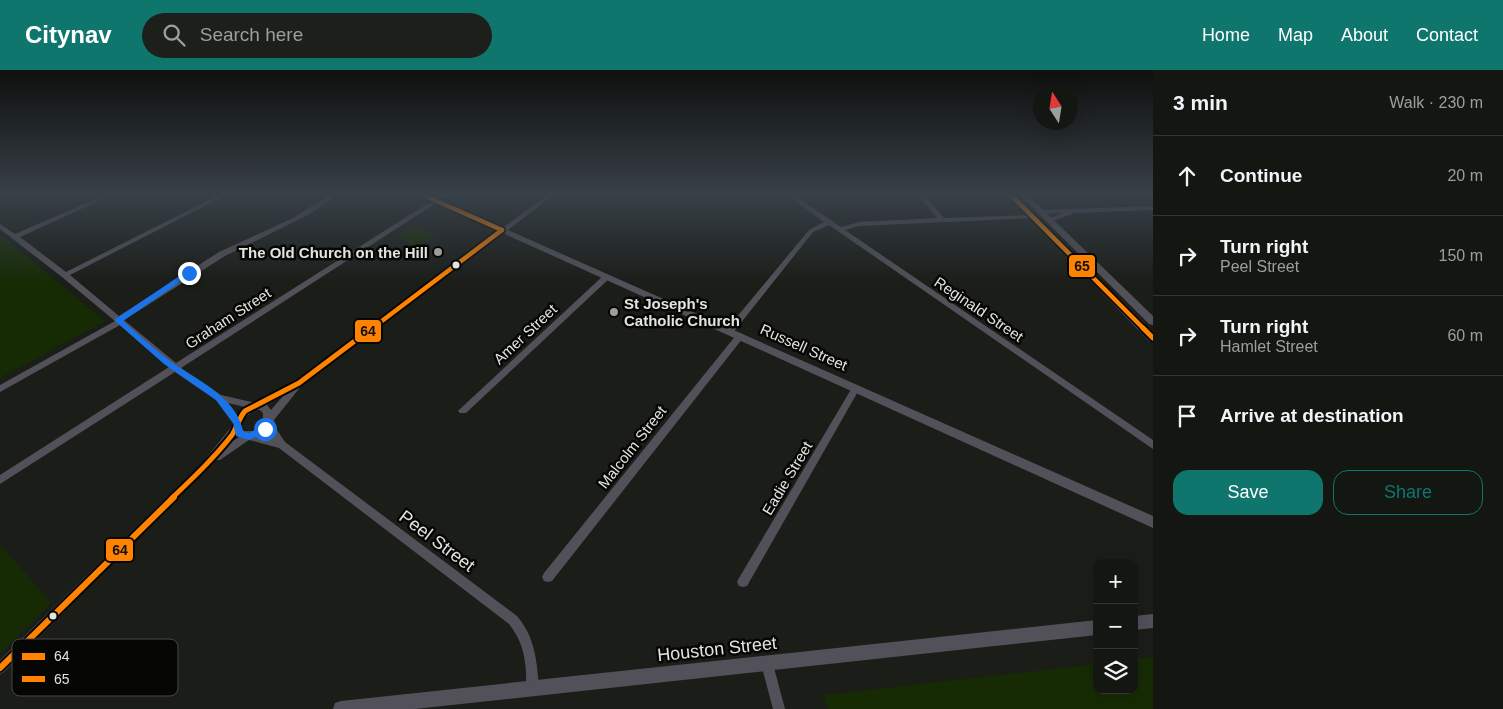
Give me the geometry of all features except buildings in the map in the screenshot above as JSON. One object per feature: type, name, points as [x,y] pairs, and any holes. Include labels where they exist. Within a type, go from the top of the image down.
[{"type":"street","points":[[15,237],[42,225]]},
{"type":"street","points":[[64,275],[164,225]]},
{"type":"street","points":[[0,389],[118,321],[200,266],[234,248],[286,225]]},
{"type":"street","name":"Graham Street","points":[[0,480],[397,225]]},
{"type":"street","name":"Russell Street","points":[[491,225],[1150,521]]},
{"type":"street","points":[[29,639],[206,464],[245,411],[299,383],[509,225]]},
{"type":"street","name":"Malcolm Street","points":[[548,578],[811,231],[824,225]]},
{"type":"street","name":"Reginald Street","points":[[834,225],[1153,445]]},
{"type":"street","points":[[840,229],[856,225]]},
{"type":"street","points":[[1047,225],[1153,338]]},
{"type":"street","points":[[1055,225],[1153,322]]},
{"type":"street","points":[[0,226],[64,275],[174,368],[219,398],[266,409],[270,419]]},
{"type":"street","name":"Amer Street","points":[[463,411],[607,277]]},
{"type":"street","points":[[206,464],[249,436],[261,432],[299,383]]},
{"type":"street","name":"Eadie Street","points":[[743,582],[856,388]]},
{"type":"street","points":[[219,398],[237,424],[239,434],[249,436]]},
{"type":"street","name":"Peel Street","points":[[270,419],[271,428],[282,445],[513,620],[524,633],[529,644],[533,688]]},
{"type":"street","name":"Peel Street","points":[[249,436],[282,445]]},
{"type":"street","points":[[1138,623],[1153,621]]},
{"type":"street","name":"Houston Street","points":[[341,709],[1093,628]]},
{"type":"street","points":[[0,668],[12,656]]},
{"type":"street","points":[[766,664],[780,709]]},
{"type":"green space","points":[[413,225],[435,234],[416,247],[396,236]]},
{"type":"green space","points":[[3,237],[105,321],[0,378],[0,238]]},
{"type":"green space","points":[[0,544],[51,603],[15,639],[12,639],[12,642],[0,654]]},
{"type":"green space","points":[[1153,657],[1153,709],[828,709],[824,695],[1093,664],[1093,694],[1138,694],[1138,659]]},
{"type":"transit line","name":"64","points":[[490,225],[502,230]]},
{"type":"transit line","name":"65","points":[[1041,225],[1153,338]]},
{"type":"transit line","name":"64","points":[[29,639],[206,465],[233,433],[239,418],[245,411],[299,383],[502,230]]},
{"type":"transit line","name":"64","points":[[0,668],[12,656]]},
{"type":"place","name":"The Old Church on the Hill","points":[[438,252]]},
{"type":"place","name":"St Joseph's Catholic Church","points":[[614,312]]},
{"type":"route","points":[[189,273],[118,320],[166,362],[219,398],[237,422],[239,434],[249,436],[265,429]]}]
